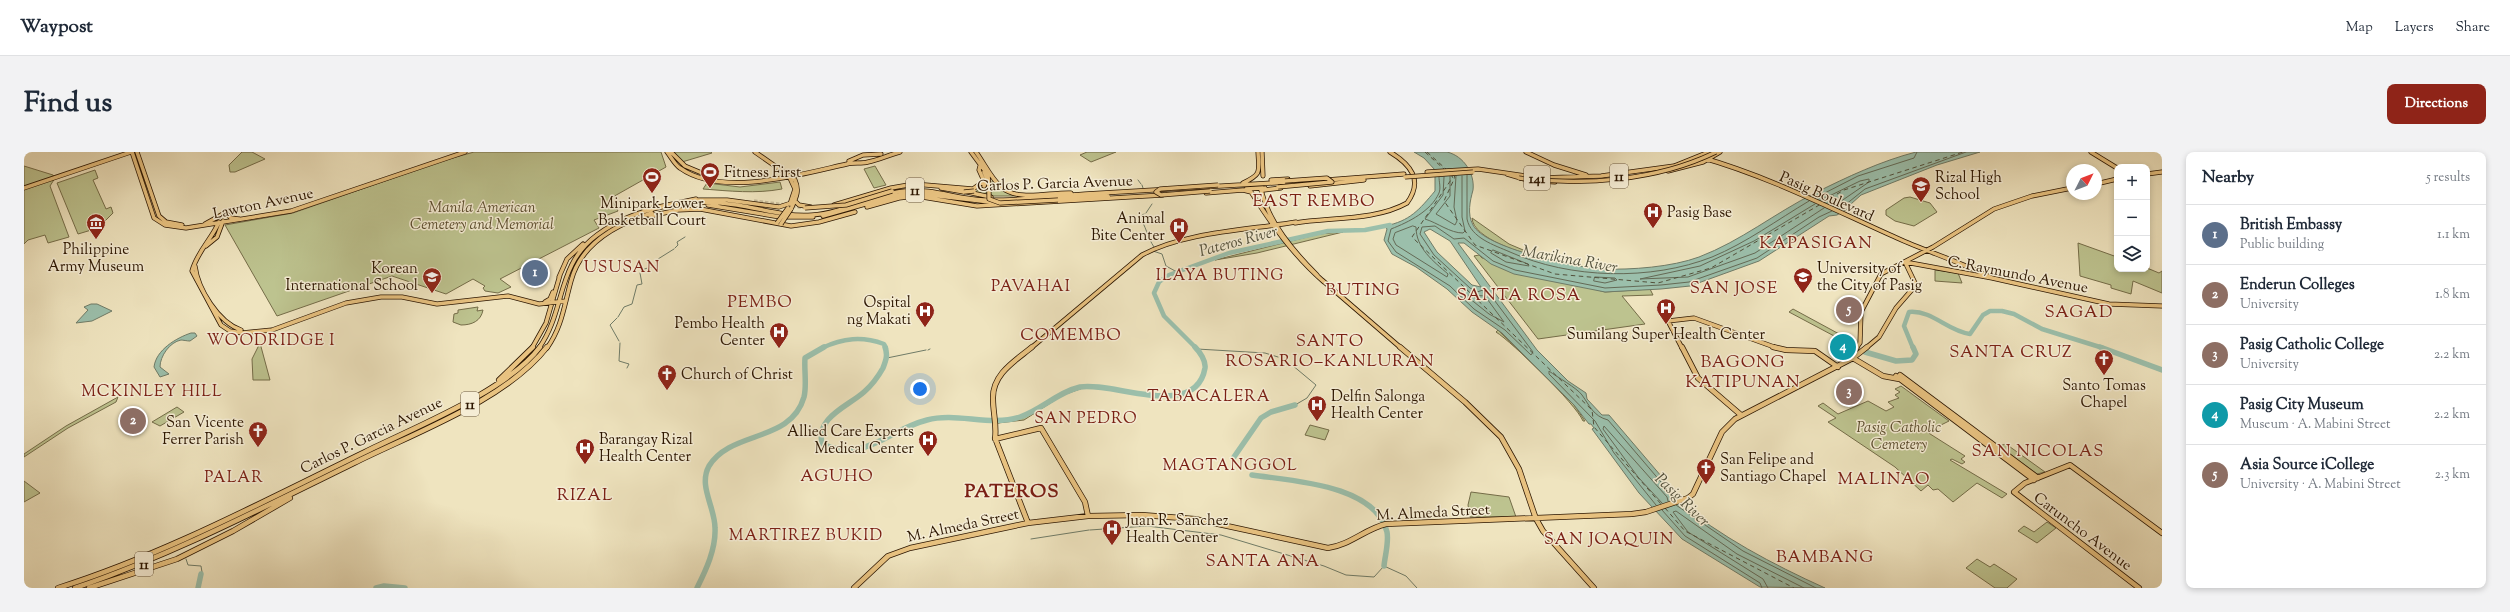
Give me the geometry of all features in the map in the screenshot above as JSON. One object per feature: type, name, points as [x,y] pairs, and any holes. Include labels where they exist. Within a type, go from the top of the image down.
[{"type":"main road","name":"Lawton Avenue","points":[[137,152],[162,220],[177,224],[220,223],[301,206],[457,152]]},
{"type":"main road","name":"Lawton Avenue","points":[[132,153],[156,221],[165,225],[180,228],[220,223],[302,208],[465,152]]},
{"type":"main road","points":[[667,152],[674,163],[686,171],[714,180],[759,182],[855,159],[862,155],[892,152]]},
{"type":"main road","points":[[671,152],[678,160],[690,169],[721,178],[759,180],[857,163],[900,152]]},
{"type":"main road","points":[[752,152],[765,163],[790,175],[795,190],[791,207]]},
{"type":"main road","points":[[755,152],[768,162],[790,175],[800,190],[796,202],[778,224]]},
{"type":"main road","points":[[971,152],[990,178],[991,184],[989,199],[1000,203],[1133,196],[1160,188],[1274,180],[1355,178]]},
{"type":"main road","points":[[976,152],[998,182],[1006,190],[1018,194],[1064,192],[1086,194]]},
{"type":"main road","points":[[1258,152],[1259,172],[1253,180],[1237,184],[1218,186],[1160,189],[1156,192],[1161,195],[1210,191],[1225,188],[1243,190],[1283,181]]},
{"type":"main road","points":[[1262,152],[1263,176]]},
{"type":"main road","points":[[1028,523],[995,439],[993,401],[994,384],[1004,370],[1142,255],[1155,248],[1195,238],[1296,222],[1386,211],[1405,205],[1410,197],[1415,177],[1414,172],[1406,163],[1390,152]]},
{"type":"main road","name":"141","points":[[1527,152],[1570,171],[1592,176]]},
{"type":"main road","name":"141","points":[[1527,152],[1567,168],[1588,174],[1610,177]]},
{"type":"main road","name":"141","points":[[1507,173],[1537,178],[1592,176],[1610,177],[1668,167],[1699,158],[1709,152]]},
{"type":"main road","name":"11","points":[[1507,173],[1527,178],[1547,180],[1640,173],[1690,163],[1712,152]]},
{"type":"main road","name":"11","points":[[1404,175],[1473,172],[1507,173],[1548,182],[1641,174],[1692,164],[1716,152]]},
{"type":"main road","name":"141","points":[[1507,173],[1527,180],[1558,182],[1672,171],[1705,161],[1720,152]]},
{"type":"main road","points":[[2091,152],[2114,166]]},
{"type":"main road","points":[[24,187],[124,153],[132,153]]},
{"type":"main road","points":[[873,155],[875,159]]},
{"type":"main road","name":"Pasig Boulevard","points":[[1699,158],[1705,161],[1735,168],[1765,180],[1924,252],[1970,266],[1992,278]]},
{"type":"main road","points":[[855,159],[857,163]]},
{"type":"main road","points":[[793,214],[827,211],[888,190],[908,187],[934,187],[964,192],[974,191],[982,187],[987,181],[980,166]]},
{"type":"main road","name":"Carlos P. Garcia Avenue","points":[[796,202],[799,205],[820,207],[901,186],[940,186],[968,190],[980,186],[984,179],[980,166]]},
{"type":"main road","points":[[1668,167],[1672,171]]},
{"type":"main road","points":[[1570,171],[1574,175],[1570,177]]},
{"type":"main road","points":[[2150,174],[2162,172]]},
{"type":"main road","name":"Carlos P. Garcia Avenue","points":[[206,533],[305,487],[469,405],[512,380],[538,358],[549,346],[560,327],[578,261],[588,249],[608,232],[636,218],[687,206],[724,206],[780,217],[811,218],[837,214],[907,194],[932,194],[982,204],[1265,186],[1404,175]]},
{"type":"main road","name":"Carlos P. Garcia Avenue","points":[[608,232],[665,212],[700,209],[725,212],[778,224],[819,222],[899,198],[916,196],[932,197],[971,206],[1000,205],[1225,188],[1364,180],[1404,175]]},
{"type":"main road","points":[[1237,184],[1278,187],[1332,182],[1327,178],[1283,181],[1257,176]]},
{"type":"main road","points":[[1261,195],[1268,189],[1350,183],[1364,180]]},
{"type":"main road","points":[[2102,183],[2114,180]]},
{"type":"main road","points":[[940,186],[982,196],[1040,196]]},
{"type":"main road","points":[[1265,186],[1261,190],[1261,195],[1277,230],[1290,244],[1308,270],[1444,384],[1501,437],[1516,464],[1536,519],[1542,528],[1595,588]]},
{"type":"main road","points":[[634,215],[666,205],[701,200],[727,200],[779,207],[805,208],[846,205],[892,191],[923,188],[959,196]]},
{"type":"main road","points":[[1852,357],[1860,343],[1861,312],[1881,274],[1924,252],[1994,209],[2030,197],[2066,189]]},
{"type":"main road","name":"Carlos P. Garcia Avenue","points":[[75,588],[148,563],[486,391],[521,367],[540,346],[550,329],[566,272],[572,260],[595,236],[603,230],[634,215],[674,205],[704,203],[731,204],[793,214],[811,215],[835,211],[906,191],[927,190],[984,200],[1086,194],[1141,194],[1155,196],[1243,190]]},
{"type":"main road","points":[[1243,190],[1254,195],[1266,216],[1283,233]]},
{"type":"main road","points":[[1254,195],[1256,192],[1261,195]]},
{"type":"main road","points":[[866,208],[907,194]]},
{"type":"main road","points":[[1155,196],[1162,197]]},
{"type":"main road","points":[[603,230],[617,220],[640,211],[668,203],[702,198],[754,201]]},
{"type":"main road","name":"Carlos P. Garcia Avenue","points":[[836,206],[858,198]]},
{"type":"main road","points":[[982,204],[1000,205]]},
{"type":"main road","points":[[205,224],[225,214],[230,218],[242,218]]},
{"type":"main road","points":[[1261,227],[1267,222],[1266,216]]},
{"type":"main road","points":[[1272,219],[1284,224]]},
{"type":"main road","points":[[220,223],[213,235],[195,258],[192,272],[221,325],[230,331],[246,333],[272,330],[346,303],[392,296],[443,304],[510,296],[545,303],[567,300]]},
{"type":"main road","points":[[1284,224],[1282,228],[1285,239]]},
{"type":"main road","points":[[1261,227],[1277,230]]},
{"type":"main road","points":[[545,303],[551,298],[560,275],[572,254],[595,236]]},
{"type":"main road","points":[[1838,367],[1815,351],[1786,350],[1762,344],[1694,318],[1674,320],[1669,323],[1698,378],[1741,415],[1838,367],[1879,337],[1896,308],[1916,285],[1905,262]]},
{"type":"main road","name":"C. Raymundo Avenue","points":[[1905,262],[1992,278],[2126,306],[2162,307]]},
{"type":"main road","points":[[486,391],[529,355],[539,340],[548,321],[560,275]]},
{"type":"main road","points":[[545,303],[549,308],[548,321]]},
{"type":"main road","name":"Caruncho Avenue","points":[[1852,357],[1886,375],[1898,377],[2036,478]]},
{"type":"main road","name":"Caruncho Avenue","points":[[1898,377],[2025,473],[2033,478],[2036,478]]},
{"type":"main road","name":"M. Almeda Street","points":[[854,588],[878,565],[896,552],[934,541],[1028,523],[1088,516],[1142,515],[1195,520],[1328,548],[1343,546],[1365,530],[1378,525],[1386,524],[1536,519],[1646,512],[1688,498],[1693,494],[1722,432],[1741,415]]},
{"type":"main road","points":[[995,439],[1041,428],[1085,502],[1088,516]]},
{"type":"main road","points":[[2036,478],[2070,465],[2162,533]]},
{"type":"main road","name":"Caruncho Avenue","points":[[2036,478],[2014,492],[2139,588]]},
{"type":"main road","points":[[89,588],[160,565],[200,548],[246,523],[305,487]]},
{"type":"main road","name":"Carlos P. Garcia Avenue","points":[[58,588],[193,540]]},
{"type":"green space","points":[[242,152],[252,152],[265,159],[235,172],[230,172],[229,165]]},
{"type":"green space","name":"Manila American Cemetery and Memorial","points":[[474,152],[661,152],[666,167],[611,198],[618,211],[594,220],[599,228],[500,279],[511,287],[498,293],[485,291],[483,288],[485,286],[473,279],[446,294],[392,276],[277,316],[225,225],[293,213],[442,161]]},
{"type":"green space","points":[[674,152],[711,152],[712,153],[682,162]]},
{"type":"green space","points":[[1087,152],[1116,152],[1091,162],[1080,155]]},
{"type":"green space","points":[[24,166],[53,175],[55,178],[50,186],[69,237],[48,243],[45,235],[28,240],[24,244]]},
{"type":"green space","points":[[875,166],[886,185],[874,188],[864,169]]},
{"type":"green space","points":[[95,170],[98,178],[93,180],[106,209],[111,207],[113,213],[98,228],[78,234],[57,183]]},
{"type":"green space","points":[[993,178],[1000,189],[1020,196],[981,196],[961,189],[975,192],[987,184],[988,189],[986,193],[989,193]]},
{"type":"green space","points":[[780,182],[782,189],[772,191],[742,192],[703,189],[707,183],[740,187]]},
{"type":"green space","points":[[1910,197],[1930,203],[1937,212],[1914,226],[1895,221],[1886,215],[1886,210],[1904,198]]},
{"type":"green space","points":[[1472,218],[1509,244],[1542,258],[1512,249],[1490,239],[1481,233],[1475,226]]},
{"type":"green space","points":[[1343,232],[1257,253],[1215,260],[1319,234]]},
{"type":"green space","points":[[2078,243],[2114,256],[2114,272],[2150,272],[2150,269],[2159,273],[2162,271],[2162,293],[2133,281],[2131,294],[2111,288],[2111,285],[2080,276]]},
{"type":"green space","points":[[1479,255],[1482,258],[1605,292],[1650,289],[1653,295],[1622,296],[1645,324],[1538,339],[1474,256]]},
{"type":"green space","points":[[1935,270],[1958,273],[1962,283],[1935,281]]},
{"type":"green space","points":[[478,307],[477,311],[483,310],[478,320],[475,322],[461,325],[453,322],[454,314],[458,313],[458,310]]},
{"type":"green space","points":[[1793,309],[1841,336],[1836,337],[1789,312]]},
{"type":"green space","points":[[1498,330],[1525,357],[1496,332]]},
{"type":"green space","points":[[260,343],[270,380],[253,380],[252,359]]},
{"type":"green space","points":[[1553,384],[1574,405],[1585,421],[1583,421],[1569,401]]},
{"type":"green space","name":"Pasig Catholic Cemetery","points":[[1901,386],[1949,421],[1927,432],[1965,456],[1961,459],[1965,462],[1962,464],[1952,459],[1950,460],[2007,494],[2002,498],[1977,483],[1953,502],[1938,489],[1933,490],[1928,485],[1921,491],[1895,467],[1828,422],[1836,418],[1818,406],[1823,403],[1838,414],[1868,401],[1886,411],[1894,407],[1888,402],[1899,398],[1895,395],[1900,392],[1895,389]]},
{"type":"green space","points":[[1083,388],[1063,395],[1024,420],[998,423],[1023,418],[1062,393]]},
{"type":"green space","points":[[118,397],[116,402],[68,428],[24,457],[24,454],[66,426]]},
{"type":"green space","points":[[177,407],[184,412],[160,426],[152,422]]},
{"type":"green space","points":[[1310,425],[1329,430],[1325,440],[1305,435]]},
{"type":"green space","points":[[2006,444],[2045,472],[2037,474],[1999,446]]},
{"type":"green space","points":[[24,481],[40,493],[24,502]]},
{"type":"green space","points":[[1471,492],[1509,497],[1516,517],[1470,517],[1468,505]]},
{"type":"green space","points":[[2047,522],[2056,528],[2037,543],[2018,531],[2024,526],[2034,532]]},
{"type":"green space","points":[[1977,559],[1990,567],[1994,564],[2017,579],[2007,588],[1995,588],[1966,568]]},
{"type":"water","points":[[1414,152],[1447,152],[1459,157],[1467,166],[1473,184],[1470,208],[1471,221],[1481,233],[1494,241],[1512,249],[1554,261],[1591,268],[1614,269],[1664,265],[1699,257],[1744,235],[1815,193],[1864,170],[1890,160],[1916,152],[1980,152],[1937,165],[1861,195],[1851,204],[1852,206],[1837,215],[1829,216],[1759,261],[1690,286],[1605,292],[1514,274],[1491,264],[1464,243],[1458,243],[1537,350],[1568,381],[1586,393],[1587,399],[1602,415],[1609,415],[1679,497],[1676,500],[1729,538],[1766,559],[1825,588],[1760,587],[1682,539],[1639,493],[1592,429],[1594,428],[1591,424],[1589,424],[1574,405],[1502,333],[1472,312],[1447,289],[1416,267],[1392,254],[1384,240],[1387,229],[1385,226],[1408,218],[1424,204],[1435,191],[1435,170],[1424,158]],"holes":[[[1430,229],[1450,241],[1481,287],[1472,285],[1437,252],[1424,232]]]},
{"type":"water","points":[[91,304],[97,304],[112,311],[92,321],[76,323],[88,310],[84,307]]},
{"type":"water","points":[[191,333],[195,333],[197,336],[190,341],[177,341],[166,350],[160,363],[160,367],[169,374],[160,377],[154,367],[159,355],[173,341]]},
{"type":"waterway","points":[[1138,180],[1141,184]]},
{"type":"waterway","points":[[1146,213],[1152,204]]},
{"type":"waterway","points":[[1144,214],[1139,217],[1154,247]]},
{"type":"waterway","name":"Pateros River","points":[[885,347],[886,360],[879,375],[864,392],[828,420],[821,435],[822,444],[838,449],[851,450],[876,443],[913,425],[938,418],[997,421],[1009,420],[1028,414],[1064,393],[1080,387],[1094,387],[1151,395],[1170,396],[1186,392],[1198,384],[1205,368],[1205,362],[1199,351],[1164,316],[1154,293],[1159,282],[1169,275],[1229,253],[1328,231],[1365,230],[1390,225]]},
{"type":"waterway","points":[[675,248],[678,245],[677,242],[685,237]]},
{"type":"waterway","points":[[641,272],[641,270],[658,265],[658,259],[674,249]]},
{"type":"waterway","points":[[1153,251],[1162,254],[1166,266],[1177,272]]},
{"type":"waterway","points":[[618,317],[624,307],[632,304],[637,285],[642,284],[640,273]]},
{"type":"waterway","points":[[1913,348],[1904,326],[1909,312],[1925,314],[1954,329],[1970,334],[1983,315],[1990,311],[2002,311],[2014,314],[2042,329],[2101,347]]},
{"type":"waterway","points":[[617,318],[610,325],[619,341]]},
{"type":"waterway","name":"Pateros River","points":[[823,348],[845,340],[860,339],[876,341],[884,344],[886,348]]},
{"type":"waterway","points":[[620,343],[619,361],[629,364],[627,368]]},
{"type":"waterway","points":[[1865,352],[1896,361],[1912,360],[1916,354],[1913,347]]},
{"type":"waterway","points":[[2101,347],[2162,370]]},
{"type":"waterway","name":"Pateros River","points":[[697,588],[710,559],[715,536],[714,520],[705,481],[709,466],[719,455],[731,446],[774,430],[787,422],[797,412],[805,392],[805,358],[823,348]]},
{"type":"waterway","points":[[1197,349],[1265,353],[1278,357]]},
{"type":"waterway","points":[[887,358],[926,350]]},
{"type":"waterway","points":[[1292,365],[1316,385],[1307,398],[1295,405]]},
{"type":"waterway","points":[[1234,457],[1261,418],[1271,412],[1295,405]]},
{"type":"waterway","points":[[1252,475],[1309,483],[1330,488],[1350,494],[1366,504],[1379,516],[1387,532],[1384,566]]},
{"type":"waterway","points":[[1090,530],[1147,526],[1221,535],[1324,566],[1346,575],[1374,577],[1384,566],[1406,576],[1417,588]]},
{"type":"waterway","points":[[1031,539],[1089,530]]},
{"type":"waterway","points":[[186,559],[188,565],[201,566],[202,572]]},
{"type":"waterway","points":[[198,588],[201,574]]},
{"type":"waterway","name":"Pateros River","points":[[376,588],[384,586],[405,588]]},
{"type":"ferry route","points":[[1425,152],[1445,170]]},
{"type":"ferry route","points":[[1427,152],[1447,170]]},
{"type":"ferry route","points":[[1823,202],[1844,190],[1963,152]]},
{"type":"ferry route","points":[[1450,175],[1453,177],[1412,237],[1592,410],[1594,427],[1661,504]]},
{"type":"ferry route","points":[[1453,175],[1455,177],[1444,201],[1475,245],[1555,274],[1658,283],[1711,268],[1821,204]]},
{"type":"ferry route","points":[[1665,508],[1685,531],[1794,588]]},
{"type":"tunnel","points":[[754,201],[808,208]]},
{"type":"place","name":"Fitness First","points":[[710,189]]},
{"type":"place","name":"Minipark Lower Basketball Court","points":[[652,194]]},
{"type":"place","name":"Rizal High School","points":[[1921,203]]},
{"type":"place","name":"Pasig Base","points":[[1653,229]]},
{"type":"place","name":"Philippine Army Museum","points":[[96,240]]},
{"type":"place","name":"Animal Bite Center","points":[[1179,244]]},
{"type":"place","name":"British Embassy","points":[[535,273]]},
{"type":"place","name":"Korean International School","points":[[432,294]]},
{"type":"place","name":"University of the City of Pasig","points":[[1803,294]]},
{"type":"place","name":"Asia Source iCollege","points":[[1849,310]]},
{"type":"place","name":"Sumilang Super Health Center","points":[[1666,325]]},
{"type":"place","name":"Ospital ng Makati","points":[[925,328]]},
{"type":"place","name":"Pasig City Museum","points":[[1843,347]]},
{"type":"place","name":"Pembo Health Center","points":[[779,349]]},
{"type":"place","name":"Santo Tomas Chapel","points":[[2104,376]]},
{"type":"place","name":"Church of Christ","points":[[667,391]]},
{"type":"place","name":"Pasig Catholic College","points":[[1849,392]]},
{"type":"place","name":"Enderun Colleges","points":[[133,421]]},
{"type":"place","name":"Delfin Salonga Health Center","points":[[1317,422]]},
{"type":"place","name":"San Vicente Ferrer Parish","points":[[258,448]]},
{"type":"place","name":"Allied Care Experts Medical Center","points":[[928,457]]},
{"type":"place","name":"Barangay Rizal Health Center","points":[[585,465]]},
{"type":"place","name":"San Felipe and Santiago Chapel","points":[[1706,485]]},
{"type":"place","name":"Juan R. Sanchez Health Center","points":[[1112,546]]},
{"type":"district","name":"EAST REMBO","points":[[1314,200]]},
{"type":"district","name":"KAPASIGAN","points":[[1816,242]]},
{"type":"district","name":"USUSAN","points":[[622,266]]},
{"type":"district","name":"ILAYA BUTING","points":[[1220,274]]},
{"type":"district","name":"PAVAHAI","points":[[1031,285]]},
{"type":"district","name":"SAN JOSE","points":[[1734,287]]},
{"type":"district","name":"BUTING","points":[[1363,289]]},
{"type":"district","name":"SANTA ROSA","points":[[1519,294]]},
{"type":"district","name":"PEMBO","points":[[760,301]]},
{"type":"district","name":"SAGAD","points":[[2079,311]]},
{"type":"district","name":"COMEMBO","points":[[1071,334]]},
{"type":"district","name":"WOODRIDGE I","points":[[271,339]]},
{"type":"district","name":"SANTO ROSARIO–KANLURAN","points":[[1330,350]]},
{"type":"district","name":"SANTA CRUZ","points":[[2011,351]]},
{"type":"district","name":"BAGONG KATIPUNAN","points":[[1743,371]]},
{"type":"district","name":"MCKINLEY HILL","points":[[152,390]]},
{"type":"district","name":"TABACALERA","points":[[1209,395]]},
{"type":"district","name":"SAN PEDRO","points":[[1086,417]]},
{"type":"district","name":"SAN NICOLAS","points":[[2038,450]]},
{"type":"district","name":"MAGTANGGOL","points":[[1230,464]]},
{"type":"district","name":"AGUHO","points":[[837,475]]},
{"type":"district","name":"PALAR","points":[[234,476]]},
{"type":"district","name":"MALINAO","points":[[1884,478]]},
{"type":"district","name":"PATEROS","points":[[1012,490]]},
{"type":"district","name":"RIZAL","points":[[585,494]]},
{"type":"district","name":"MARTIREZ BUKID","points":[[806,534]]},
{"type":"district","name":"SAN JOAQUIN","points":[[1609,538]]},
{"type":"district","name":"BAMBANG","points":[[1825,556]]},
{"type":"district","name":"SANTA ANA","points":[[1263,560]]},
{"type":"water label","name":"Marikina River","points":[[1570,258]]},
{"type":"water label","name":"Pasig River","points":[[1683,499]]}]
